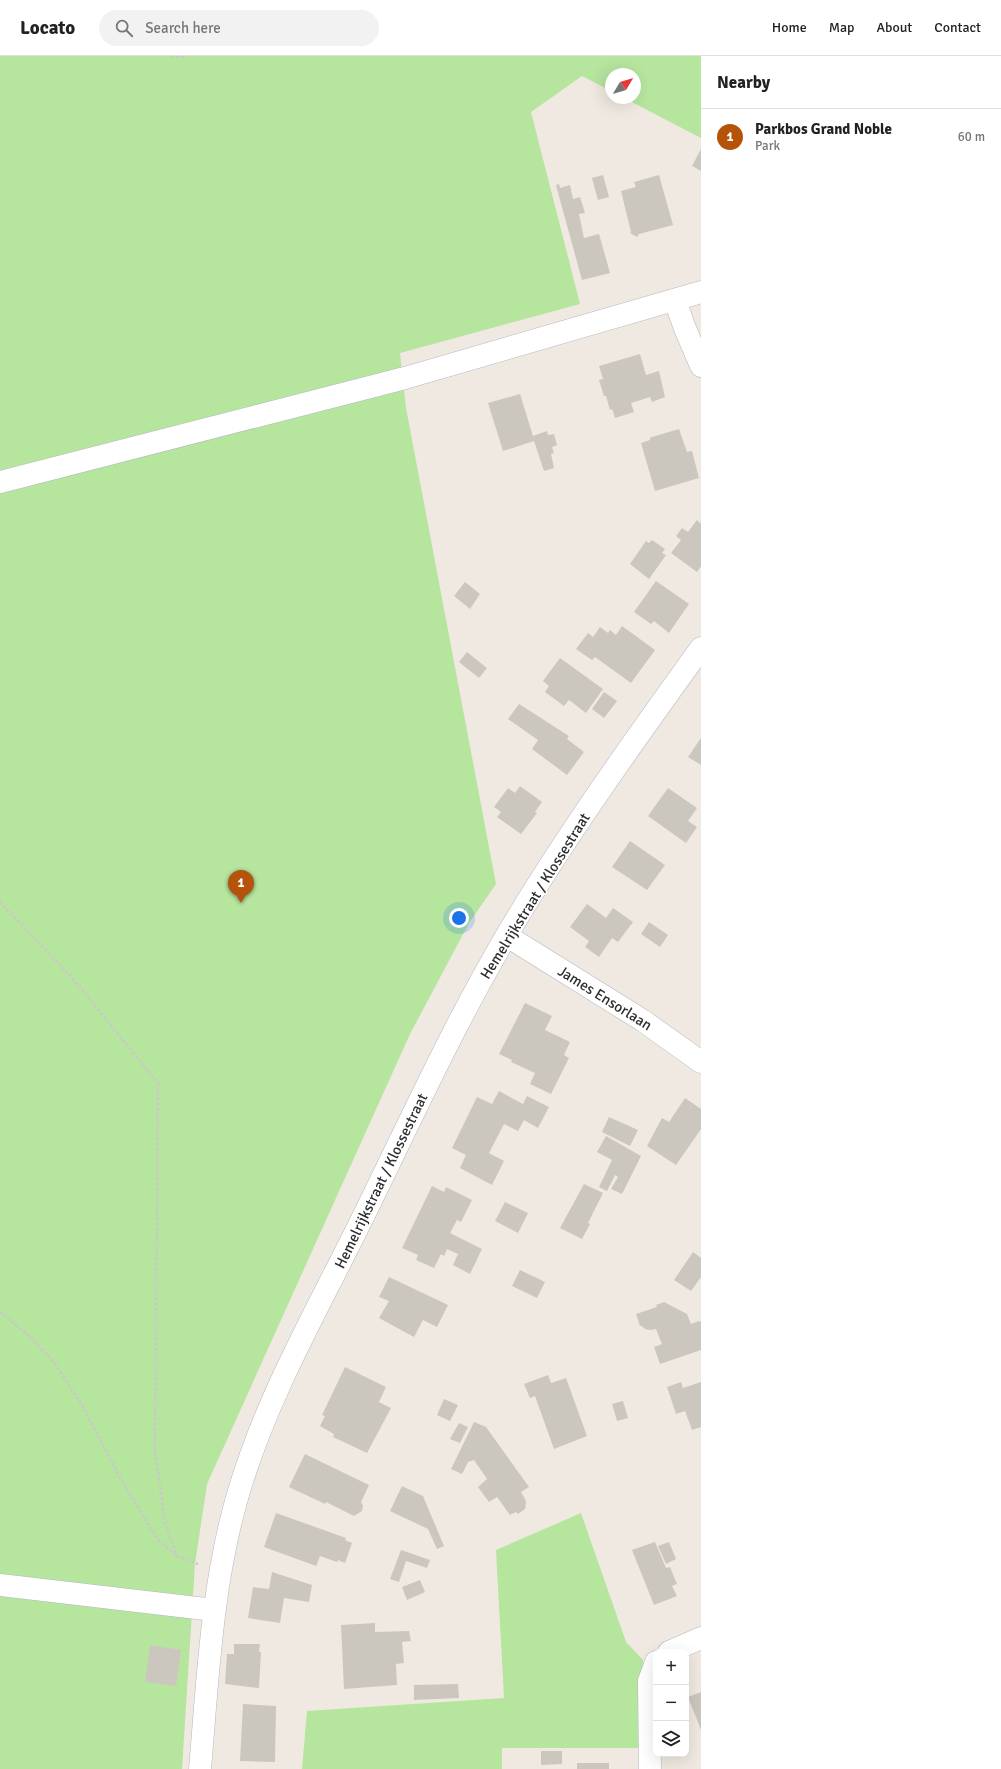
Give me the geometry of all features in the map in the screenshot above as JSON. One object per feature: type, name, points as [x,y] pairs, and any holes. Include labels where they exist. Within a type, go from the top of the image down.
[{"type":"street","points":[[0,482],[405,378],[701,292]]},
{"type":"street","points":[[675,300],[701,366]]},
{"type":"street","name":"Hemelrijkstraat / Klossestraat","points":[[200,1769],[214,1610],[220,1571],[239,1492],[261,1428],[289,1367],[444,1053],[506,936],[544,875],[619,763],[701,648]]},
{"type":"street","name":"James Ensorlaan","points":[[506,936],[642,1020],[701,1062]]},
{"type":"street","points":[[0,1585],[214,1610]]},
{"type":"street","points":[[676,1649],[701,1638]]},
{"type":"street","points":[[650,1769],[649,1681],[653,1670]]},
{"type":"path","points":[[171,56],[180,58],[187,56]]},
{"type":"path","points":[[0,902],[73,979],[158,1083],[155,1450],[165,1523],[177,1556]]},
{"type":"path","points":[[0,1312],[28,1335],[54,1362],[83,1407],[123,1483],[159,1541],[177,1556],[220,1571]]},
{"type":"green space","points":[[0,56],[701,56],[701,138],[636,104],[641,104],[641,68],[605,68],[605,88],[582,76],[531,112],[580,304],[400,353],[406,408],[496,884],[469,923],[410,1034],[207,1484],[195,1564],[182,1769],[0,1769]]},
{"type":"green space","points":[[581,1513],[626,1642],[643,1660],[639,1748],[502,1748],[502,1769],[302,1769],[307,1711],[504,1698],[496,1550]]},
{"type":"building","points":[[701,149],[701,171],[692,166]]},
{"type":"building","points":[[603,175],[609,197],[598,200],[592,178]]},
{"type":"building","points":[[659,175],[673,225],[639,234],[637,237],[630,233],[621,191],[636,187],[634,182]]},
{"type":"building","points":[[559,184],[560,188],[570,185],[573,199],[580,197],[585,213],[579,214],[584,238],[599,234],[610,273],[582,280],[556,185]]},
{"type":"building","points":[[640,354],[646,375],[659,371],[665,397],[652,402],[650,397],[631,403],[634,412],[615,418],[612,409],[610,410],[606,396],[604,396],[599,380],[603,379],[599,366]]},
{"type":"building","points":[[520,394],[533,436],[547,431],[548,435],[554,434],[557,445],[552,447],[554,453],[551,454],[554,468],[544,471],[534,441],[503,451],[488,403]]},
{"type":"building","points":[[679,429],[687,452],[692,451],[699,478],[655,491],[641,443],[650,440],[652,437]]},
{"type":"building","points":[[697,520],[701,524],[701,566],[697,572],[671,553],[681,540],[676,536],[682,528],[688,532]]},
{"type":"building","points":[[652,540],[665,549],[662,553],[666,555],[649,579],[630,564],[646,541],[649,543]]},
{"type":"building","points":[[656,581],[689,604],[669,633],[654,621],[651,624],[634,612]]},
{"type":"building","points":[[465,582],[480,594],[470,609],[454,596]]},
{"type":"building","points":[[622,626],[655,650],[631,683],[595,657],[592,660],[576,649],[588,633],[593,637],[600,627],[608,633],[610,630],[616,635]]},
{"type":"building","points":[[467,652],[487,668],[479,678],[459,662]]},
{"type":"building","points":[[560,658],[603,689],[586,713],[569,700],[564,706],[545,692],[549,686],[543,681]]},
{"type":"building","points":[[604,692],[617,701],[604,718],[592,709]]},
{"type":"building","points":[[519,704],[569,736],[567,739],[584,752],[567,775],[532,749],[538,740],[508,719]]},
{"type":"building","points":[[701,738],[701,765],[688,757]]},
{"type":"building","points":[[520,786],[542,802],[535,812],[537,813],[521,834],[497,817],[501,812],[494,807],[508,788],[515,793]]},
{"type":"building","points":[[668,788],[697,808],[688,821],[697,827],[686,843],[648,816]]},
{"type":"building","points":[[630,841],[665,865],[647,890],[612,867]]},
{"type":"building","points":[[587,904],[606,918],[613,908],[633,922],[618,942],[612,938],[599,957],[585,947],[589,941],[570,927]]},
{"type":"building","points":[[649,922],[668,935],[660,947],[641,934]]},
{"type":"building","points":[[525,1003],[552,1016],[545,1030],[570,1042],[564,1055],[569,1058],[551,1094],[530,1084],[535,1073],[511,1062],[512,1060],[499,1054]]},
{"type":"building","points":[[499,1091],[523,1104],[527,1096],[549,1107],[538,1128],[524,1120],[518,1131],[504,1124],[489,1153],[504,1161],[492,1185],[460,1168],[466,1155],[452,1148],[477,1097],[492,1104]]},
{"type":"building","points":[[685,1098],[701,1109],[701,1129],[676,1165],[647,1146],[662,1118],[669,1122]]},
{"type":"building","points":[[609,1117],[638,1130],[630,1146],[602,1132]]},
{"type":"building","points":[[606,1136],[641,1156],[622,1194],[611,1189],[618,1177],[615,1175],[607,1191],[599,1187],[612,1160],[597,1152]]},
{"type":"building","points":[[584,1184],[603,1193],[582,1239],[560,1228]]},
{"type":"building","points":[[432,1186],[444,1192],[446,1187],[472,1200],[461,1222],[457,1220],[450,1233],[482,1249],[470,1274],[453,1265],[458,1254],[447,1249],[444,1256],[441,1254],[434,1268],[416,1260],[418,1255],[402,1248]]},
{"type":"building","points":[[505,1202],[528,1213],[518,1233],[495,1221]]},
{"type":"building","points":[[693,1252],[701,1258],[701,1277],[691,1291],[674,1280]]},
{"type":"building","points":[[520,1270],[545,1282],[537,1298],[512,1286]]},
{"type":"building","points":[[389,1277],[448,1305],[437,1327],[423,1320],[414,1337],[379,1318],[389,1301],[379,1297]]},
{"type":"building","points":[[664,1302],[687,1314],[691,1324],[699,1321],[701,1322],[701,1350],[660,1364],[654,1347],[662,1344],[656,1329],[650,1330],[640,1326],[636,1314],[657,1307],[656,1305]]},
{"type":"building","points":[[345,1367],[386,1387],[379,1402],[391,1408],[367,1453],[333,1437],[334,1434],[320,1426],[325,1416],[322,1415]]},
{"type":"building","points":[[548,1375],[551,1383],[566,1378],[587,1436],[554,1449],[535,1396],[530,1398],[524,1384]]},
{"type":"building","points":[[681,1382],[683,1388],[701,1382],[701,1427],[692,1430],[685,1411],[676,1414],[667,1387]]},
{"type":"building","points":[[444,1399],[458,1405],[450,1421],[437,1415]]},
{"type":"building","points":[[623,1401],[628,1418],[617,1421],[612,1404]]},
{"type":"building","points":[[474,1422],[486,1427],[529,1487],[521,1492],[526,1501],[525,1509],[518,1514],[516,1512],[510,1515],[497,1497],[489,1502],[478,1487],[487,1479],[474,1460],[468,1462],[462,1474],[451,1469]]},
{"type":"building","points":[[459,1423],[468,1427],[460,1443],[450,1439]]},
{"type":"building","points":[[305,1454],[369,1485],[361,1502],[363,1506],[362,1511],[354,1516],[326,1502],[325,1504],[289,1487]]},
{"type":"building","points":[[402,1486],[423,1496],[444,1546],[437,1549],[428,1529],[390,1511]]},
{"type":"building","points":[[276,1513],[346,1538],[345,1540],[352,1543],[345,1563],[320,1556],[316,1566],[264,1547]]},
{"type":"building","points":[[655,1542],[666,1568],[670,1567],[677,1584],[672,1586],[677,1596],[654,1605],[632,1550]]},
{"type":"building","points":[[669,1542],[676,1559],[666,1564],[658,1546]]},
{"type":"building","points":[[401,1550],[430,1560],[427,1568],[406,1561],[399,1582],[390,1579]]},
{"type":"building","points":[[272,1572],[312,1585],[309,1602],[284,1598],[280,1623],[248,1618],[253,1587],[269,1589]]},
{"type":"building","points":[[420,1580],[425,1592],[407,1600],[402,1587]]},
{"type":"building","points":[[375,1623],[375,1632],[409,1631],[411,1641],[402,1642],[404,1663],[396,1664],[397,1685],[344,1689],[341,1625]]},
{"type":"building","points":[[234,1644],[260,1644],[259,1688],[225,1684],[227,1654],[234,1654]]},
{"type":"building","points":[[150,1645],[181,1650],[176,1686],[145,1682]]},
{"type":"building","points":[[458,1684],[459,1698],[414,1700],[414,1685]]},
{"type":"building","points":[[701,1692],[701,1730],[689,1700],[689,1697]]},
{"type":"building","points":[[243,1704],[276,1706],[275,1762],[240,1761]]},
{"type":"building","points":[[541,1751],[562,1751],[562,1764],[541,1765]]},
{"type":"building","points":[[577,1763],[609,1763],[609,1769],[577,1769]]},
{"type":"place","name":"Parkbos Grand Noble","points":[[241,903]]}]
